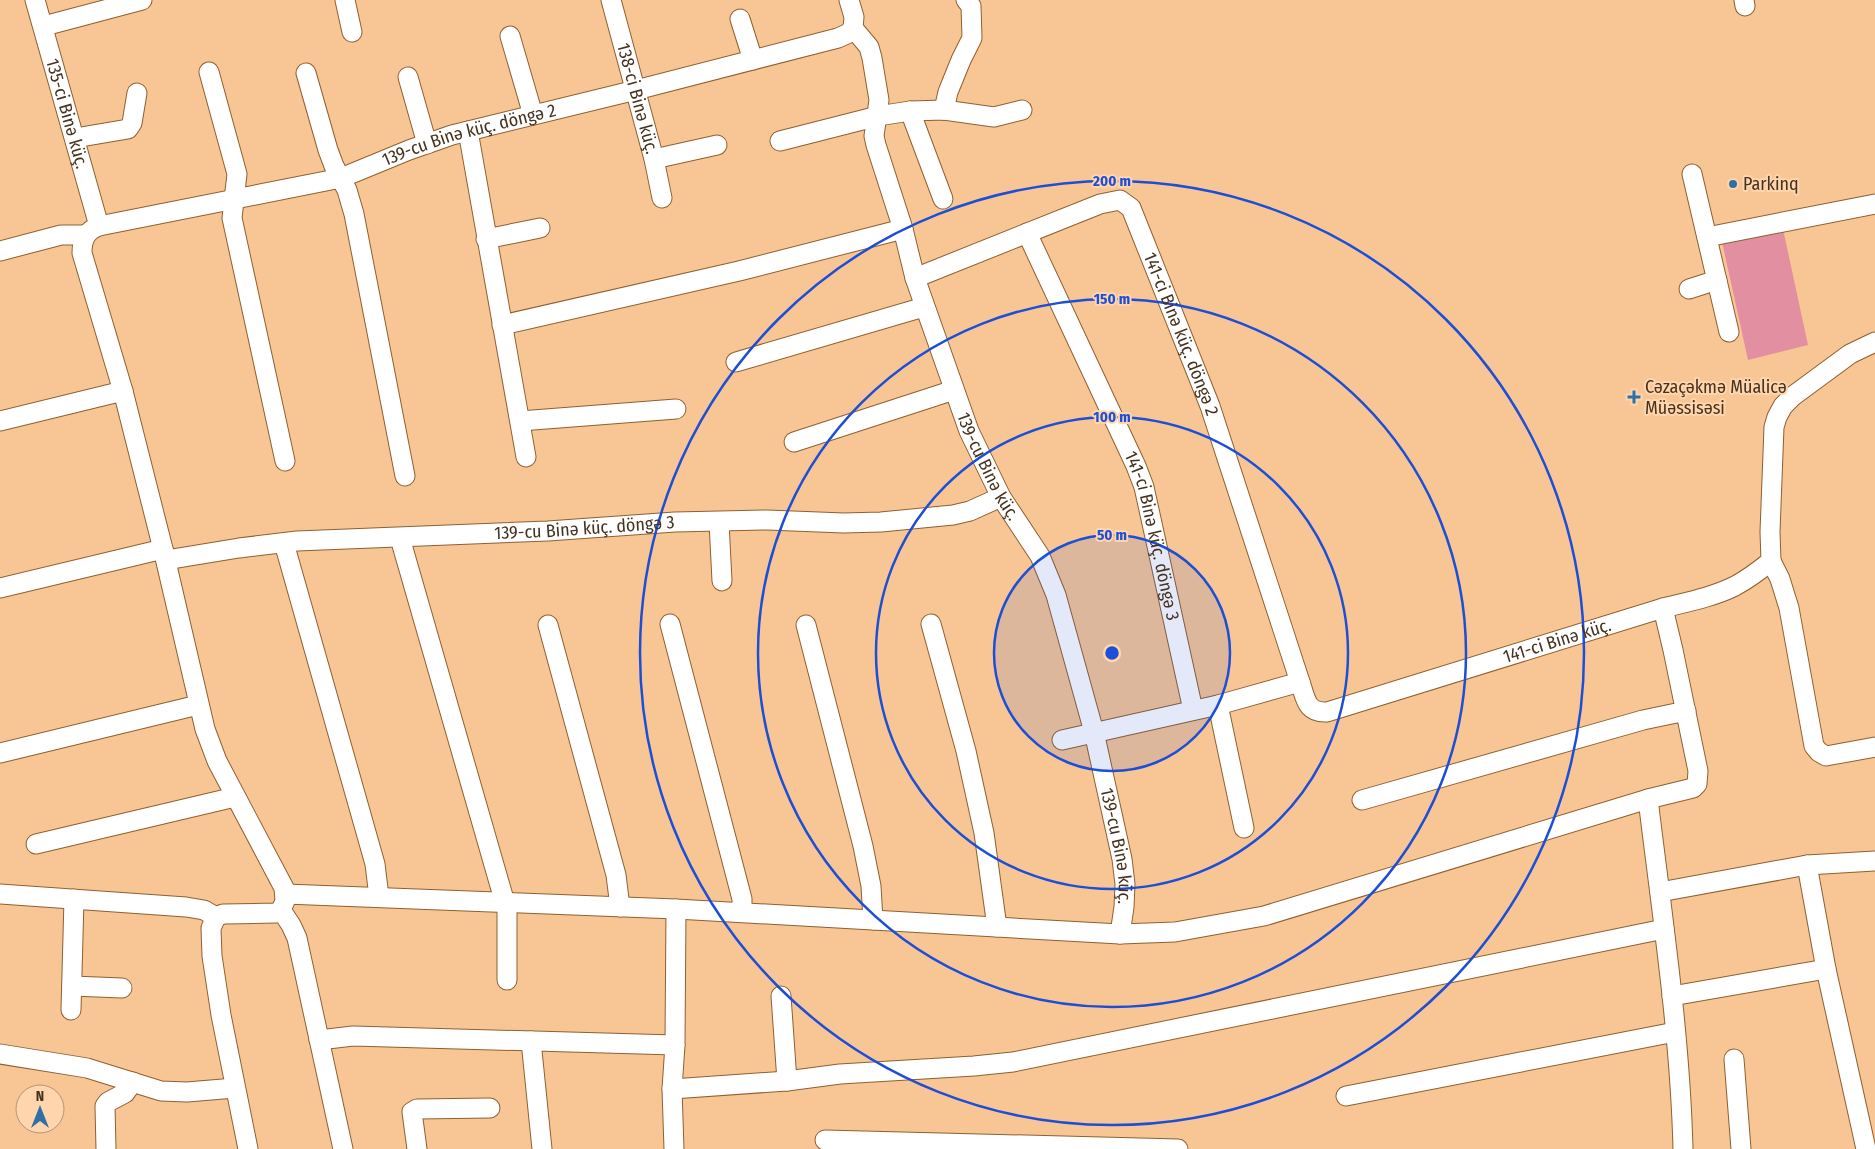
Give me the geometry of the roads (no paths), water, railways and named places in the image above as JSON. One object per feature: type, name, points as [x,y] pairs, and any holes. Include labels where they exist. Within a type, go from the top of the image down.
[{"type":"street","name":"135-ci Binə küç.","points":[[35,0],[75,138],[92,231],[82,243],[82,253],[123,391],[165,554],[198,705],[210,742],[235,796],[277,872],[283,902],[297,938],[343,1149]]},
{"type":"street","points":[[44,26],[142,0]]},
{"type":"street","points":[[345,0],[352,32]]},
{"type":"street","name":"138-ci Binə küç.","points":[[611,0],[654,159],[662,198]]},
{"type":"street","name":"139-cu Binə küç.","points":[[849,0],[854,16],[854,28],[869,47],[879,100],[874,136],[903,229],[924,307],[978,454],[1000,497],[1040,556],[1050,576],[1094,732],[1122,859],[1125,884],[1120,934]]},
{"type":"street","points":[[944,110],[948,92],[960,60],[972,38],[971,6],[966,0]]},
{"type":"street","points":[[740,19],[753,60]]},
{"type":"street","name":"139-cu Binə küç. döngə 2","points":[[0,250],[234,198],[341,178],[427,144],[468,131],[838,38],[849,33],[854,28]]},
{"type":"street","points":[[510,36],[533,115]]},
{"type":"street","points":[[209,72],[237,174],[232,218],[285,461]]},
{"type":"street","points":[[306,73],[328,150],[347,190],[354,214],[405,476]]},
{"type":"street","points":[[408,77],[427,144]]},
{"type":"street","points":[[75,138],[128,129],[132,123],[137,93]]},
{"type":"street","points":[[780,141],[878,116],[910,111],[944,110],[994,117],[1022,110]]},
{"type":"street","points":[[910,111],[943,199]]},
{"type":"street","points":[[468,131],[526,457]]},
{"type":"street","points":[[654,159],[717,145]]},
{"type":"street","points":[[1692,174],[1729,332]]},
{"type":"street","name":"141-ci Binə küç. döngə 2","points":[[915,278],[1100,204],[1120,200],[1131,208],[1210,406],[1300,682]]},
{"type":"street","points":[[1707,237],[1875,204]]},
{"type":"street","points":[[486,239],[540,228]]},
{"type":"street","points":[[502,324],[739,271],[903,229]]},
{"type":"street","name":"141-ci Binə küç. döngə 3","points":[[1027,233],[1136,466],[1154,526],[1193,710]]},
{"type":"street","points":[[1689,289],[1717,280]]},
{"type":"street","points":[[736,362],[924,307]]},
{"type":"street","points":[[1875,342],[1850,354],[1793,396],[1783,406],[1777,417],[1774,437],[1770,532],[1771,561],[1782,585],[1789,608],[1814,746],[1826,756],[1875,747]]},
{"type":"street","points":[[794,442],[954,390]]},
{"type":"street","points":[[0,421],[123,391]]},
{"type":"street","points":[[520,422],[676,409]]},
{"type":"street","name":"139-cu Binə küç. döngə 3","points":[[0,588],[165,554],[284,543],[548,532],[675,522],[767,520],[844,522],[933,518],[953,516],[1000,497]]},
{"type":"street","points":[[719,522],[722,582]]},
{"type":"street","points":[[400,538],[504,902],[507,917],[507,980]]},
{"type":"street","points":[[284,543],[375,864],[379,897]]},
{"type":"street","name":"141-ci Binə küç.","points":[[1300,682],[1308,706],[1318,712],[1327,712],[1663,608],[1716,594],[1748,578],[1771,561]]},
{"type":"street","points":[[0,894],[186,906],[204,910],[216,917],[230,912],[268,914],[283,902],[379,897],[742,912],[1120,934],[1175,932],[1264,916],[1648,799],[1693,788],[1697,784],[1698,771],[1663,608]]},
{"type":"street","points":[[670,624],[742,899],[742,912]]},
{"type":"street","points":[[931,624],[966,751],[984,833],[997,927]]},
{"type":"street","points":[[548,625],[616,875],[620,906]]},
{"type":"street","points":[[806,625],[863,846],[871,886],[873,920]]},
{"type":"street","points":[[1062,740],[1218,705],[1300,682]]},
{"type":"street","points":[[0,752],[198,705]]},
{"type":"street","points":[[1218,705],[1244,828]]},
{"type":"street","points":[[1362,800],[1643,720],[1686,711]]},
{"type":"street","points":[[36,844],[235,796]]},
{"type":"street","points":[[1648,799],[1672,996],[1682,1104],[1683,1149]]},
{"type":"street","points":[[1660,892],[1807,865],[1875,860]]},
{"type":"street","points":[[1807,865],[1826,969],[1866,1149]]},
{"type":"street","points":[[71,1010],[74,899]]},
{"type":"street","points":[[674,1149],[672,1089],[676,909]]},
{"type":"street","points":[[216,917],[212,928],[212,963],[248,1149]]},
{"type":"street","points":[[672,1089],[787,1081],[840,1074],[1013,1062],[1664,929]]},
{"type":"street","points":[[1672,996],[1826,969]]},
{"type":"street","points":[[72,986],[122,988]]},
{"type":"street","points":[[781,996],[787,1081]]},
{"type":"street","points":[[1346,1096],[1675,1032]]},
{"type":"street","points":[[319,1040],[353,1036],[674,1044]]},
{"type":"street","points":[[532,1041],[542,1149]]},
{"type":"street","points":[[0,1054],[87,1068],[161,1091],[235,1088]]},
{"type":"street","points":[[1734,1059],[1741,1149]]},
{"type":"street","points":[[106,1149],[105,1106],[108,1102],[125,1093],[133,1082]]},
{"type":"street","points":[[417,1149],[412,1112],[417,1110],[490,1108]]},
{"type":"street","points":[[825,1140],[1178,1149]]},
{"type":"place","name":"Parkinq","points":[[1733,184]]},
{"type":"place","name":"Cəzaçəkmə Müalicə Müəssisəsi","points":[[1634,397]]}]
